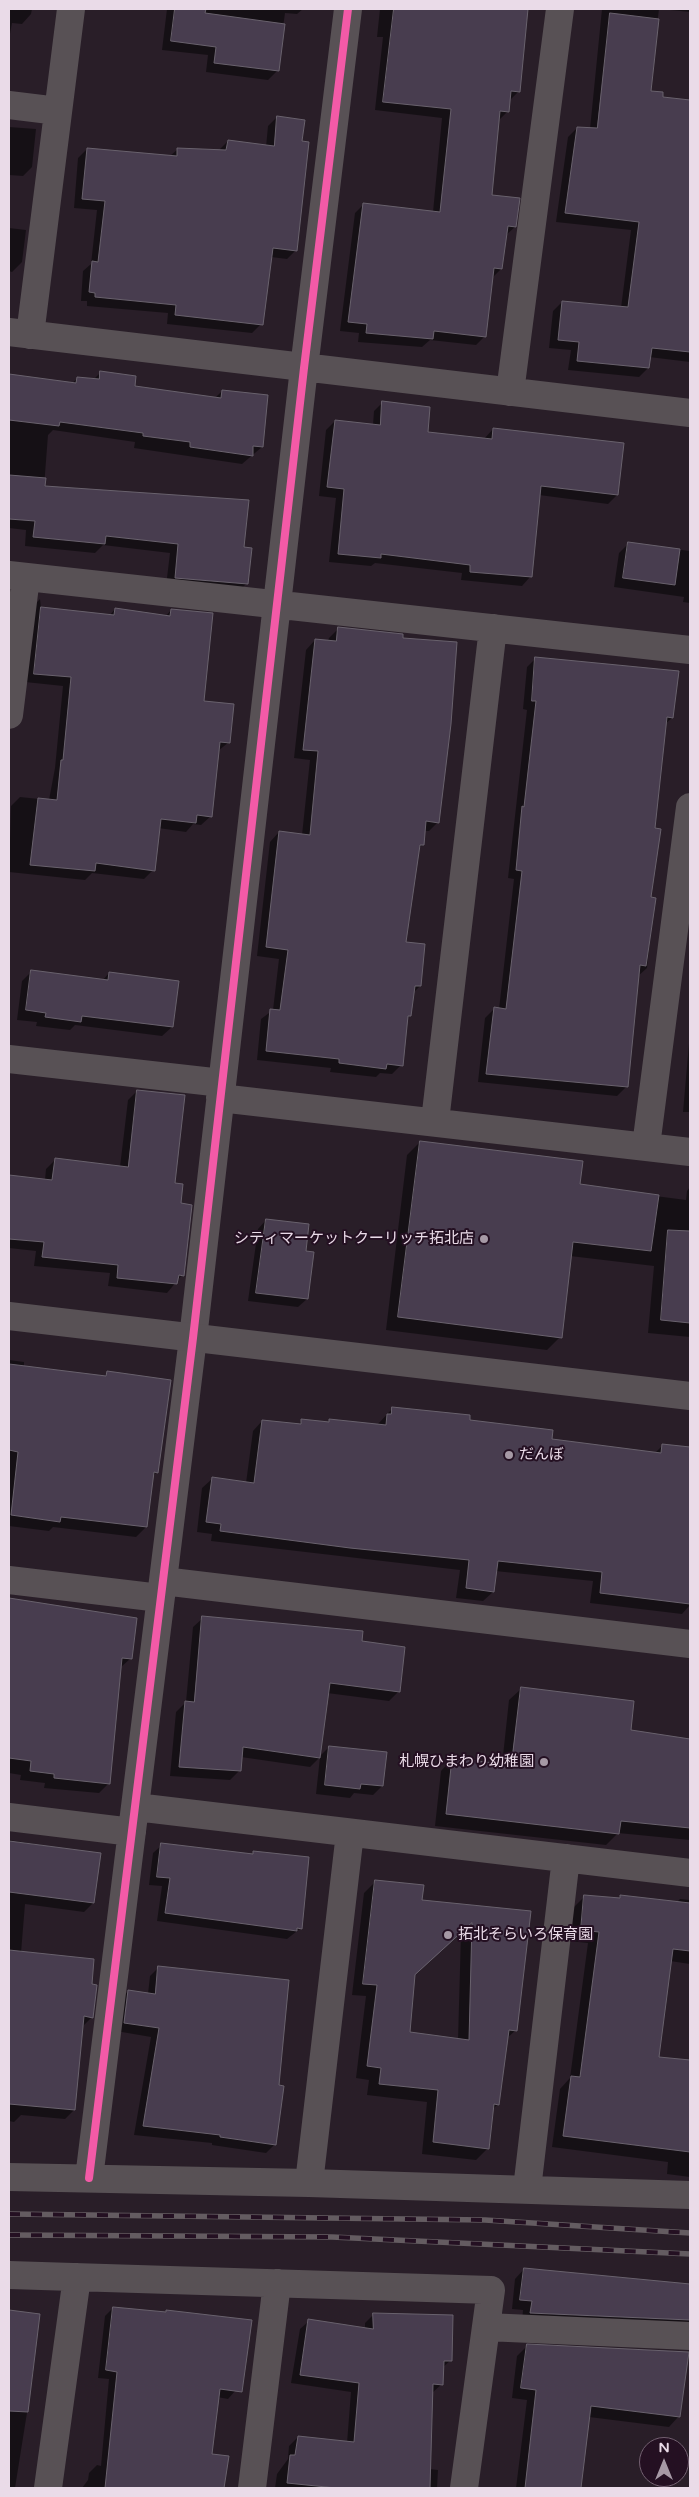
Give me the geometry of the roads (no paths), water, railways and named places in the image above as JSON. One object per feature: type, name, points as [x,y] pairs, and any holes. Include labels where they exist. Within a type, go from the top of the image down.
[{"type":"street","points":[[71,9],[58,111],[19,334],[690,413]]},
{"type":"street","points":[[89,2178],[193,1338],[276,605],[348,9]]},
{"type":"street","points":[[510,392],[560,9]]},
{"type":"street","points":[[9,105],[58,111]]},
{"type":"street","points":[[9,715],[17,576],[690,650]]},
{"type":"street","points":[[435,1121],[493,628]]},
{"type":"street","points":[[646,1146],[690,807]]},
{"type":"street","points":[[9,1058],[435,1121],[690,1152]]},
{"type":"street","points":[[9,1316],[690,1396]]},
{"type":"street","points":[[9,1580],[162,1590],[690,1644]]},
{"type":"street","points":[[9,1817],[134,1820],[350,1833],[690,1873]]},
{"type":"street","points":[[310,2183],[350,1833]]},
{"type":"street","points":[[527,2189],[566,1858]]},
{"type":"street","points":[[9,2177],[310,2183],[690,2194]]},
{"type":"street","points":[[9,2275],[491,2290],[464,2488]]},
{"type":"street","points":[[48,2488],[77,2277]]},
{"type":"street","points":[[252,2488],[277,2283]]},
{"type":"street","points":[[486,2327],[690,2336]]},
{"type":"railway","points":[[9,2214],[485,2220],[690,2233]]},
{"type":"railway","points":[[9,2235],[332,2237],[690,2254]]},
{"type":"place","name":"シティマーケットクーリッチ拓北店","points":[[484,1239]]},
{"type":"place","name":"だんぼ","points":[[509,1455]]},
{"type":"place","name":"札幌ひまわり幼稚園","points":[[544,1762]]},
{"type":"place","name":"拓北そらいろ保育園","points":[[448,1935]]}]
